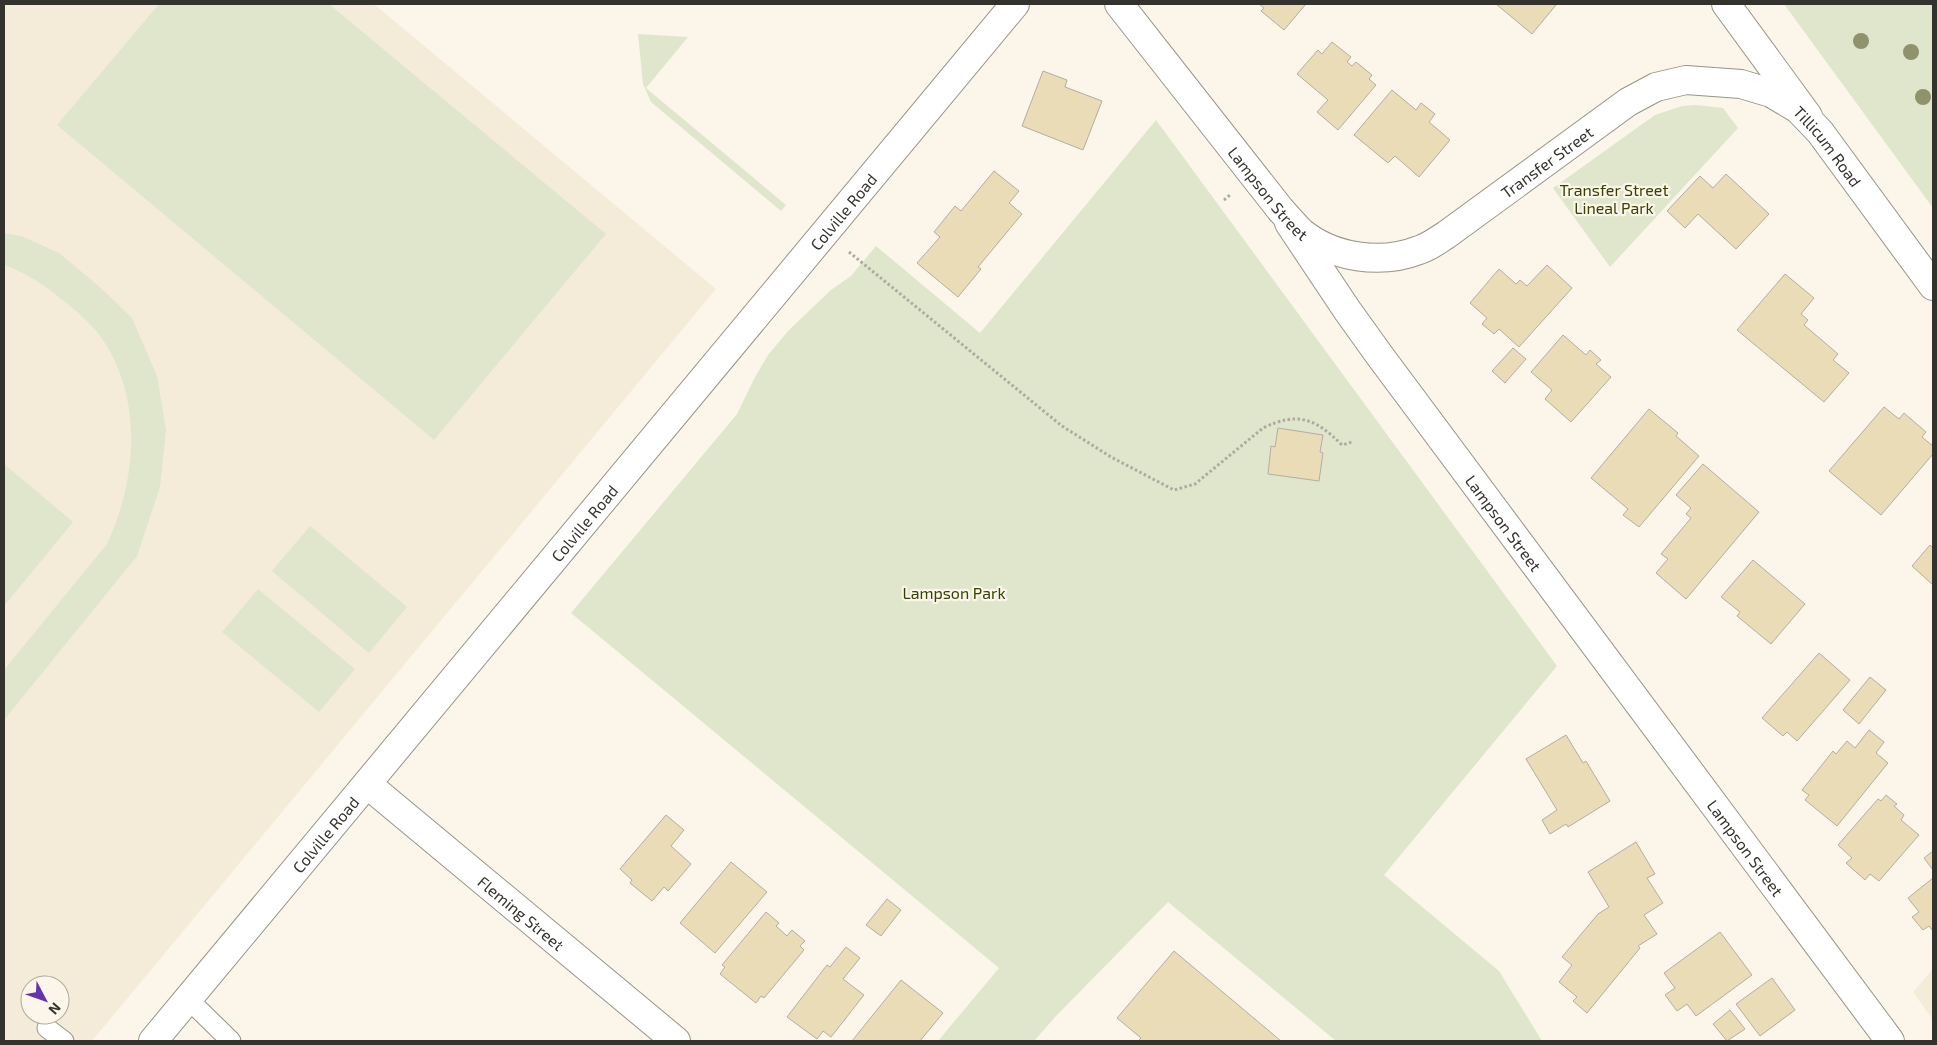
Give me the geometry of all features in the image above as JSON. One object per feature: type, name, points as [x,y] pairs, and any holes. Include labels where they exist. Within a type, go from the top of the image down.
[{"type":"street","name":"Colville Road","points":[[153,1041],[1015,4]]},
{"type":"street","name":"Lampson Street","points":[[1119,4],[1280,209],[1346,310],[1890,1041]]},
{"type":"street","name":"Tillicum Road","points":[[1726,4],[1933,286]]},
{"type":"street","name":"Transfer Street","points":[[1280,209],[1302,232],[1328,248],[1358,257],[1389,258],[1420,250],[1446,235],[1628,102],[1656,87],[1686,80],[1741,84],[1771,93],[1798,109],[1820,132]]},
{"type":"street","name":"Fleming Street","points":[[367,784],[676,1041]]},
{"type":"lane","points":[[188,1000],[231,1041]]},
{"type":"lane","points":[[47,1028],[64,1041]]},
{"type":"path","points":[[825,232],[1062,426],[1163,486],[1174,490],[1194,484],[1263,428],[1276,421],[1288,419],[1313,421],[1326,429],[1342,445],[1352,442]]},
{"type":"shaded area","points":[[4,4],[374,4],[716,289],[92,1041],[4,1041]]},
{"type":"shaded area","points":[[1933,969],[1933,1020],[1913,992]]},
{"type":"green space","points":[[159,4],[329,4],[606,234],[434,440],[57,125]]},
{"type":"green space","points":[[1784,4],[1933,4],[1933,208]]},
{"type":"green space","points":[[638,34],[688,37],[646,88],[786,205],[781,211],[651,102],[643,84]]},
{"type":"green space","name":"Transfer Street Lineal Park","points":[[1696,105],[1723,108],[1738,128],[1610,267],[1553,188],[1655,115],[1682,106]]},
{"type":"green space","name":"Lampson Park","points":[[1156,120],[1557,666],[1384,875],[1499,971],[1542,1041],[1336,1041],[1168,902],[1056,1016],[1034,1041],[938,1041],[999,968],[571,613],[737,414],[768,355],[789,330],[831,290],[851,276],[876,246],[980,333]]},
{"type":"green space","points":[[4,233],[21,236],[59,253],[102,289],[132,318],[157,376],[166,430],[160,487],[137,556],[4,720],[4,670],[107,544],[117,520],[124,495],[131,443],[130,417],[125,391],[117,366],[105,343],[76,311],[51,291],[28,276],[4,265]]},
{"type":"green space","points":[[4,464],[73,522],[4,606]]},
{"type":"green space","points":[[310,526],[407,607],[369,653],[272,571]]},
{"type":"green space","points":[[258,589],[355,669],[319,712],[222,632]]},
{"type":"building","points":[[1259,4],[1306,4],[1284,30],[1261,11],[1264,8]]},
{"type":"building","points":[[1496,4],[1555,4],[1556,5],[1532,34]]},
{"type":"building","points":[[1332,42],[1351,57],[1347,62],[1352,66],[1356,62],[1372,75],[1369,79],[1376,85],[1338,130],[1317,112],[1328,100],[1297,74],[1318,50],[1322,54]]},
{"type":"building","points":[[1043,71],[1067,80],[1065,87],[1102,101],[1083,150],[1022,126]]},
{"type":"building","points":[[1392,90],[1416,110],[1421,103],[1435,114],[1429,122],[1450,140],[1419,177],[1395,156],[1388,163],[1354,135]]},
{"type":"building","points":[[994,171],[1019,191],[1009,203],[1022,214],[978,267],[981,269],[958,297],[917,263],[940,237],[934,232],[955,206],[961,211]]},
{"type":"building","points":[[1726,174],[1769,214],[1736,249],[1698,214],[1685,228],[1667,211],[1700,176],[1713,188]]},
{"type":"building","points":[[1547,265],[1572,288],[1519,347],[1499,329],[1494,334],[1482,324],[1487,318],[1470,303],[1499,269],[1516,284],[1520,280],[1527,286]]},
{"type":"building","points":[[1785,274],[1814,298],[1801,314],[1808,320],[1804,325],[1838,354],[1833,360],[1849,373],[1824,402],[1737,330]]},
{"type":"building","points":[[1563,335],[1586,355],[1590,350],[1601,360],[1596,364],[1611,377],[1571,422],[1545,399],[1552,390],[1531,372]]},
{"type":"building","points":[[1513,348],[1526,359],[1505,383],[1492,371]]},
{"type":"building","points":[[1884,407],[1899,419],[1904,413],[1926,432],[1922,437],[1933,446],[1933,454],[1881,515],[1829,471]]},
{"type":"building","points":[[1649,409],[1678,433],[1676,436],[1699,456],[1639,527],[1623,515],[1628,509],[1591,478]]},
{"type":"building","points":[[1278,428],[1323,435],[1320,452],[1323,453],[1319,481],[1268,474],[1271,446],[1275,447]]},
{"type":"building","points":[[1703,464],[1759,512],[1686,599],[1656,573],[1668,559],[1661,554],[1691,518],[1686,514],[1691,508],[1676,495]]},
{"type":"building","points":[[1930,545],[1933,548],[1933,585],[1912,566]]},
{"type":"building","points":[[1753,560],[1805,604],[1771,644],[1737,616],[1740,612],[1721,597]]},
{"type":"building","points":[[1819,653],[1850,680],[1797,741],[1787,732],[1783,736],[1762,718]]},
{"type":"building","points":[[1870,677],[1886,690],[1859,724],[1843,710]]},
{"type":"building","points":[[1869,730],[1884,742],[1876,753],[1888,763],[1837,826],[1805,800],[1809,795],[1802,790],[1833,751],[1836,754],[1847,741],[1855,748]]},
{"type":"building","points":[[1566,735],[1583,763],[1586,761],[1610,801],[1568,827],[1566,824],[1550,834],[1542,820],[1557,810],[1526,759]]},
{"type":"building","points":[[1886,795],[1897,804],[1894,806],[1904,815],[1901,820],[1919,835],[1879,881],[1870,874],[1865,880],[1846,863],[1852,858],[1838,845],[1878,799],[1881,801]]},
{"type":"building","points":[[666,815],[684,830],[671,846],[691,864],[668,891],[664,887],[652,901],[630,883],[632,880],[620,869]]},
{"type":"building","points":[[1636,842],[1655,874],[1647,878],[1663,903],[1644,915],[1657,934],[1638,946],[1640,948],[1587,1013],[1573,1001],[1577,997],[1559,982],[1572,965],[1562,957],[1598,914],[1609,907],[1588,872]]},
{"type":"building","points":[[1933,851],[1933,870],[1924,858]]},
{"type":"building","points":[[731,862],[767,892],[715,953],[680,923]]},
{"type":"building","points":[[1933,878],[1933,931],[1929,926],[1923,930],[1912,917],[1919,912],[1908,898]]},
{"type":"building","points":[[887,899],[901,910],[881,936],[866,925]]},
{"type":"building","points":[[766,912],[779,923],[776,926],[787,936],[792,930],[805,941],[800,946],[804,950],[764,998],[761,996],[756,1003],[720,974],[725,967],[722,965]]},
{"type":"building","points":[[1720,932],[1752,975],[1696,1016],[1687,1004],[1677,1011],[1665,995],[1675,988],[1664,973]]},
{"type":"building","points":[[846,947],[860,958],[843,979],[864,995],[831,1037],[823,1031],[817,1039],[787,1017],[827,965],[830,967]]},
{"type":"building","points":[[1174,951],[1281,1041],[1138,1041],[1141,1038],[1117,1018]]},
{"type":"building","points":[[1772,978],[1795,1010],[1760,1036],[1736,1004]]},
{"type":"building","points":[[901,980],[943,1013],[920,1041],[852,1041]]},
{"type":"building","points":[[1730,1010],[1745,1029],[1727,1041],[1713,1024]]}]
